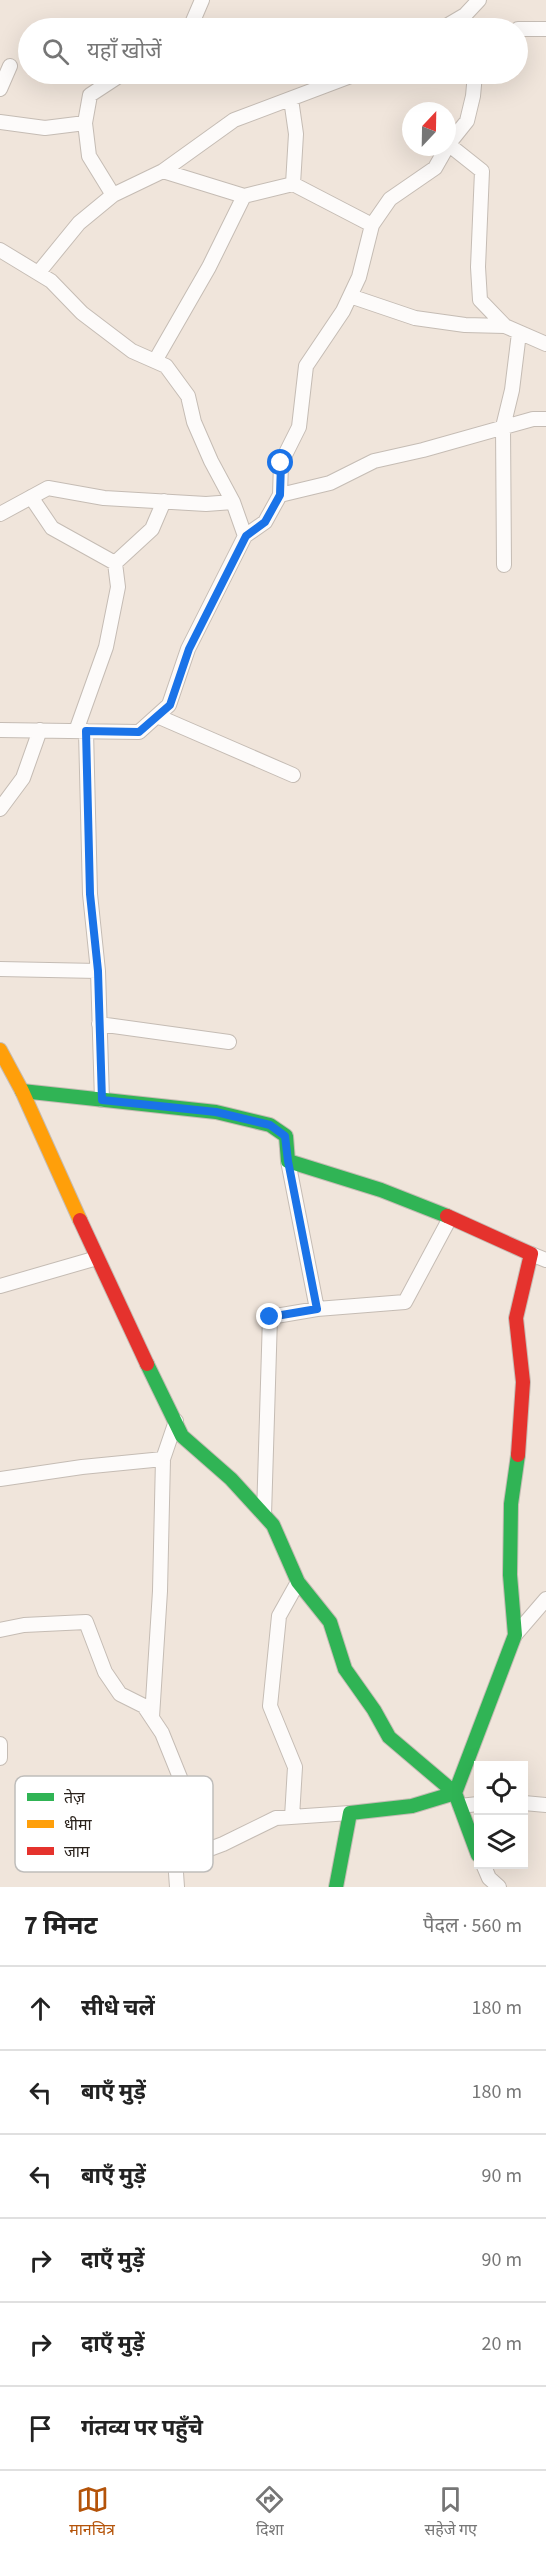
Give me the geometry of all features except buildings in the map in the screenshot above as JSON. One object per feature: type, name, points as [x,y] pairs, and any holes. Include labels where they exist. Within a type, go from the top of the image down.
[{"type":"street","points":[[194,18],[202,0]]},
{"type":"street","points":[[460,18],[479,0]]},
{"type":"street","points":[[528,29],[546,29]]},
{"type":"street","points":[[0,89],[10,66]]},
{"type":"street","points":[[107,84],[90,95],[85,123],[89,156],[113,195]]},
{"type":"street","points":[[39,272],[79,223],[113,195],[163,171],[234,120],[330,84]]},
{"type":"street","points":[[456,134],[466,121],[474,84]]},
{"type":"street","points":[[291,99],[296,134],[293,184]]},
{"type":"street","points":[[0,122],[45,128],[85,123]]},
{"type":"street","points":[[456,152],[482,171],[478,256],[480,300],[505,326],[546,344]]},
{"type":"street","points":[[0,730],[139,732],[170,705],[189,649],[246,536],[265,522],[280,495],[281,463],[299,427],[306,366],[350,296],[359,277],[372,225],[390,199],[435,168],[442,156]]},
{"type":"street","points":[[163,171],[244,196],[293,184],[372,225]]},
{"type":"street","points":[[155,361],[209,267],[244,196]]},
{"type":"street","points":[[0,250],[51,281],[82,313],[132,351],[166,366],[188,396],[194,422],[211,461],[233,502],[246,536]]},
{"type":"street","points":[[350,296],[415,318],[465,325],[505,326]]},
{"type":"street","points":[[504,565],[503,427],[512,390],[519,333]]},
{"type":"street","points":[[280,495],[330,483],[374,461],[423,450],[533,419],[546,419]]},
{"type":"street","points":[[0,514],[48,488],[104,498],[206,504],[233,502]]},
{"type":"street","points":[[31,497],[52,528],[114,563]]},
{"type":"street","points":[[114,563],[152,529],[164,501]]},
{"type":"street","points":[[102,1100],[98,971],[90,894],[81,731],[105,647],[118,586],[114,563]]},
{"type":"street","points":[[157,716],[293,776]]},
{"type":"street","points":[[0,809],[23,778],[40,730]]},
{"type":"street","points":[[0,969],[98,971]]},
{"type":"street","points":[[99,1024],[229,1042]]},
{"type":"street","points":[[0,1050],[22,1091],[97,1258],[182,1436],[231,1479],[273,1525],[298,1582],[330,1622],[345,1669],[374,1710],[389,1737],[458,1800],[474,1844]]},
{"type":"street","points":[[22,1091],[216,1112],[270,1125],[285,1136],[317,1309]]},
{"type":"street","points":[[288,1161],[318,1173],[359,1183],[450,1218],[546,1260]]},
{"type":"street","points":[[264,1515],[270,1317],[317,1309],[405,1302],[450,1218]]},
{"type":"street","points":[[515,1635],[510,1575],[511,1504],[519,1445],[523,1382],[516,1318],[531,1254]]},
{"type":"street","points":[[0,1286],[97,1258]]},
{"type":"street","points":[[152,1717],[160,1591],[164,1459],[176,1421]]},
{"type":"street","points":[[0,1479],[82,1467],[164,1459]]},
{"type":"street","points":[[292,1817],[295,1767],[270,1706],[279,1616],[298,1582]]},
{"type":"street","points":[[458,1800],[515,1635],[546,1599]]},
{"type":"street","points":[[0,1630],[24,1625],[86,1622],[105,1672],[120,1694],[144,1706],[152,1717],[162,1734],[179,1776]]},
{"type":"street","points":[[0,1744],[0,1758]]},
{"type":"street","points":[[213,1848],[276,1818],[350,1813],[458,1800],[474,1803]]},
{"type":"street","points":[[528,1803],[546,1805]]},
{"type":"street","points":[[336,1887],[350,1813]]},
{"type":"street","points":[[485,1869],[489,1878],[499,1887]]},
{"type":"street","points":[[176,1872],[177,1887]]},
{"type":"traffic: fast","points":[[22,1091],[216,1112],[270,1125],[286,1136],[288,1161],[381,1190],[447,1216]]},
{"type":"traffic: fast","points":[[147,1364],[182,1436],[231,1479],[273,1525],[298,1582],[330,1622],[345,1669],[374,1710],[389,1737],[455,1793],[474,1844]]},
{"type":"traffic: fast","points":[[336,1887],[350,1813],[412,1806],[455,1793],[515,1635],[510,1575],[511,1504],[518,1455]]},
{"type":"traffic: slow","points":[[0,1050],[22,1091],[80,1220]]},
{"type":"traffic: jam","points":[[447,1216],[531,1254],[516,1318],[523,1382],[518,1455]]},
{"type":"traffic: jam","points":[[80,1220],[147,1364]]},
{"type":"route","points":[[270,1317],[317,1309],[285,1136],[270,1125],[216,1112],[102,1100],[98,971],[90,894],[86,731],[139,732],[170,705],[189,649],[246,536],[265,522],[280,495],[281,463]]}]
